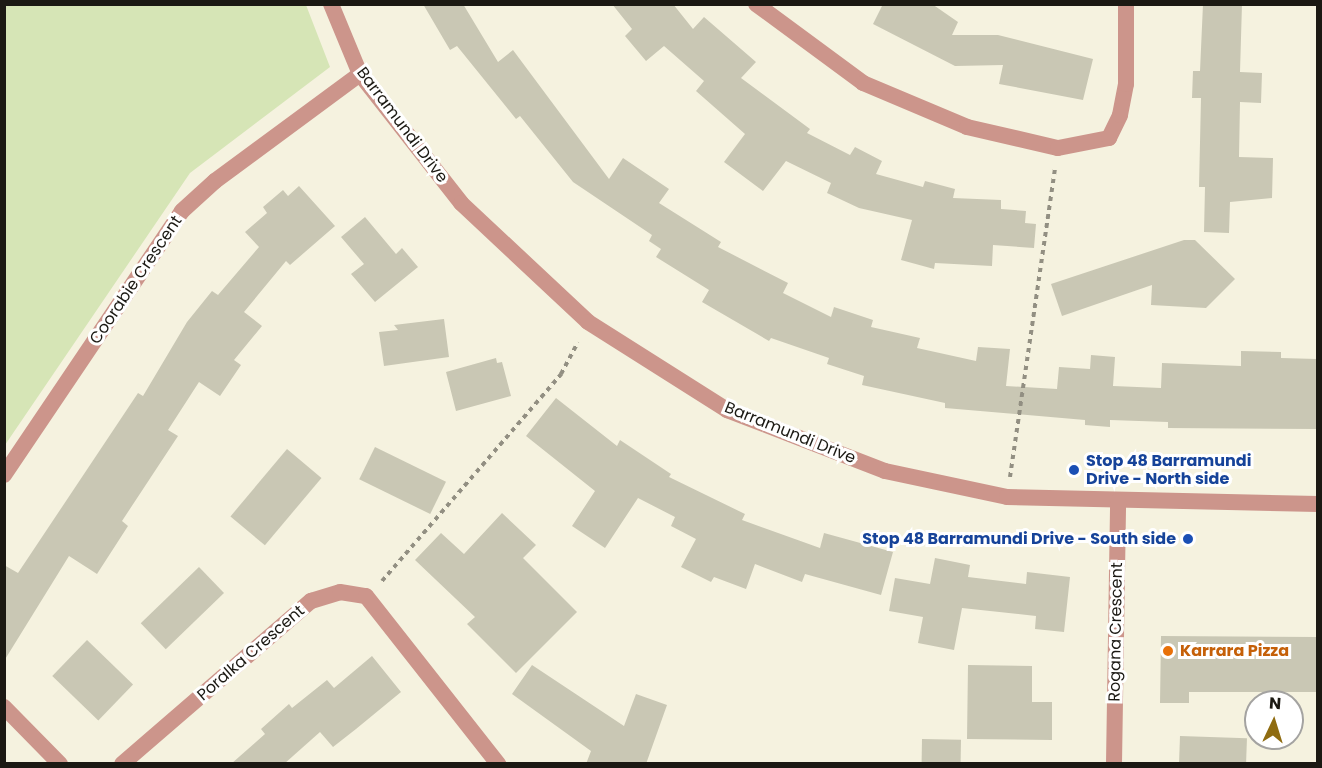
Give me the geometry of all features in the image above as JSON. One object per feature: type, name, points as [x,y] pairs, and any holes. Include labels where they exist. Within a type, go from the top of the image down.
[{"type":"street","name":"Barramundi Drive","points":[[331,4],[360,74],[461,203],[588,322],[727,410],[885,471],[1007,497],[1317,504]]},
{"type":"street","points":[[756,4],[863,83],[967,127],[1058,148],[1109,138],[1120,115],[1126,84],[1126,4]]},
{"type":"street","name":"Coorabie Crescent","points":[[4,475],[182,211],[215,181],[360,74]]},
{"type":"street","name":"Rogana Crescent","points":[[1114,764],[1118,501]]},
{"type":"street","name":"Poralka Crescent","points":[[122,764],[311,601],[340,592],[366,596]]},
{"type":"street","points":[[366,596],[498,764]]},
{"type":"street","points":[[4,707],[60,764]]},
{"type":"path","points":[[1007,497],[1058,148]]},
{"type":"path","points":[[366,596],[400,562],[561,374],[588,322]]},
{"type":"green space","points":[[5,4],[306,5],[330,67],[190,173],[5,445]]},
{"type":"building","points":[[423,4],[463,4],[498,62],[513,50],[609,179],[623,158],[669,189],[659,203],[721,242],[718,247],[788,283],[783,293],[831,317],[834,307],[873,320],[871,327],[920,338],[917,348],[976,361],[978,347],[1010,349],[1006,386],[1057,389],[1059,367],[1090,369],[1091,355],[1115,357],[1113,386],[1161,388],[1162,363],[1241,366],[1241,351],[1281,352],[1281,358],[1317,359],[1317,429],[1168,428],[1168,422],[1110,420],[1110,427],[1085,425],[1085,420],[945,408],[945,403],[862,385],[864,376],[827,364],[829,358],[771,338],[769,341],[702,302],[709,290],[656,257],[661,249],[649,241],[652,235],[573,182],[520,116],[516,119],[457,46],[450,50]]},
{"type":"building","points":[[612,4],[673,4],[693,29],[704,17],[756,62],[741,78],[810,129],[807,133],[850,155],[855,147],[882,161],[876,174],[923,187],[925,181],[955,189],[953,198],[1001,200],[1001,209],[1026,211],[1025,223],[1036,224],[1034,248],[993,245],[992,266],[935,263],[934,269],[901,260],[912,220],[859,208],[827,193],[831,183],[786,161],[763,191],[724,162],[745,134],[696,91],[704,81],[664,46],[646,61],[625,36],[632,29]]},
{"type":"building","points":[[883,4],[932,4],[958,22],[952,35],[998,35],[1093,59],[1083,100],[999,84],[1003,65],[955,66],[873,24]]},
{"type":"building","points":[[1203,4],[1242,4],[1240,72],[1262,73],[1261,103],[1240,102],[1239,157],[1273,158],[1272,198],[1230,202],[1229,233],[1204,232],[1205,187],[1199,187],[1201,98],[1192,98],[1193,71],[1200,71]]},
{"type":"building","points":[[299,186],[335,226],[290,265],[286,261],[244,312],[262,326],[234,360],[241,365],[220,396],[199,382],[168,430],[178,436],[122,521],[128,526],[97,574],[69,556],[4,661],[4,565],[18,573],[138,393],[143,396],[187,322],[212,291],[218,295],[259,247],[245,232],[267,213],[263,207],[283,190],[288,196]]},
{"type":"building","points":[[365,217],[396,254],[402,248],[418,267],[375,302],[351,274],[364,264],[341,237]]},
{"type":"building","points":[[1184,240],[1195,240],[1235,279],[1206,308],[1151,305],[1152,285],[1062,316],[1051,284]]},
{"type":"building","points":[[444,319],[449,357],[384,366],[379,332],[398,330],[394,325]]},
{"type":"building","points":[[496,358],[497,363],[502,362],[511,396],[456,411],[446,372]]},
{"type":"building","points":[[556,398],[617,446],[620,440],[671,474],[669,477],[745,514],[742,520],[820,548],[824,533],[893,552],[881,595],[805,574],[802,582],[755,564],[746,589],[714,577],[711,582],[681,567],[696,539],[671,526],[675,517],[638,498],[605,548],[572,526],[595,491],[526,436]]},
{"type":"building","points":[[375,447],[446,482],[430,514],[359,479]]},
{"type":"building","points":[[287,449],[321,478],[265,545],[230,516]]},
{"type":"building","points":[[502,513],[536,545],[523,558],[577,612],[516,673],[467,624],[475,617],[415,560],[441,533],[464,554]]},
{"type":"building","points":[[935,558],[970,565],[968,577],[1026,584],[1027,572],[1070,577],[1064,632],[1035,629],[1036,616],[962,608],[954,650],[918,643],[923,617],[889,611],[895,578],[930,584]]},
{"type":"building","points":[[199,567],[224,593],[166,649],[141,623]]},
{"type":"building","points":[[1161,636],[1317,637],[1317,692],[1244,690],[1244,692],[1189,692],[1189,703],[1160,703]]},
{"type":"building","points":[[87,640],[133,684],[98,720],[52,676]]},
{"type":"building","points":[[372,656],[401,692],[333,747],[320,732],[284,764],[231,764],[265,734],[261,729],[289,704],[292,708],[327,680],[334,688]]},
{"type":"building","points":[[532,665],[624,726],[636,694],[667,705],[646,764],[586,764],[591,751],[512,694]]},
{"type":"building","points":[[968,665],[1032,666],[1032,702],[1052,702],[1052,740],[967,739]]},
{"type":"building","points":[[1180,736],[1244,738],[1246,764],[1179,764]]},
{"type":"building","points":[[922,739],[961,740],[961,764],[922,764]]},
{"type":"place","name":"Stop 48 Barramundi Drive - North side","points":[[1074,470]]},
{"type":"place","name":"Stop 48 Barramundi Drive - South side","points":[[1188,539]]},
{"type":"place","name":"Karrara Pizza","points":[[1168,651]]}]
